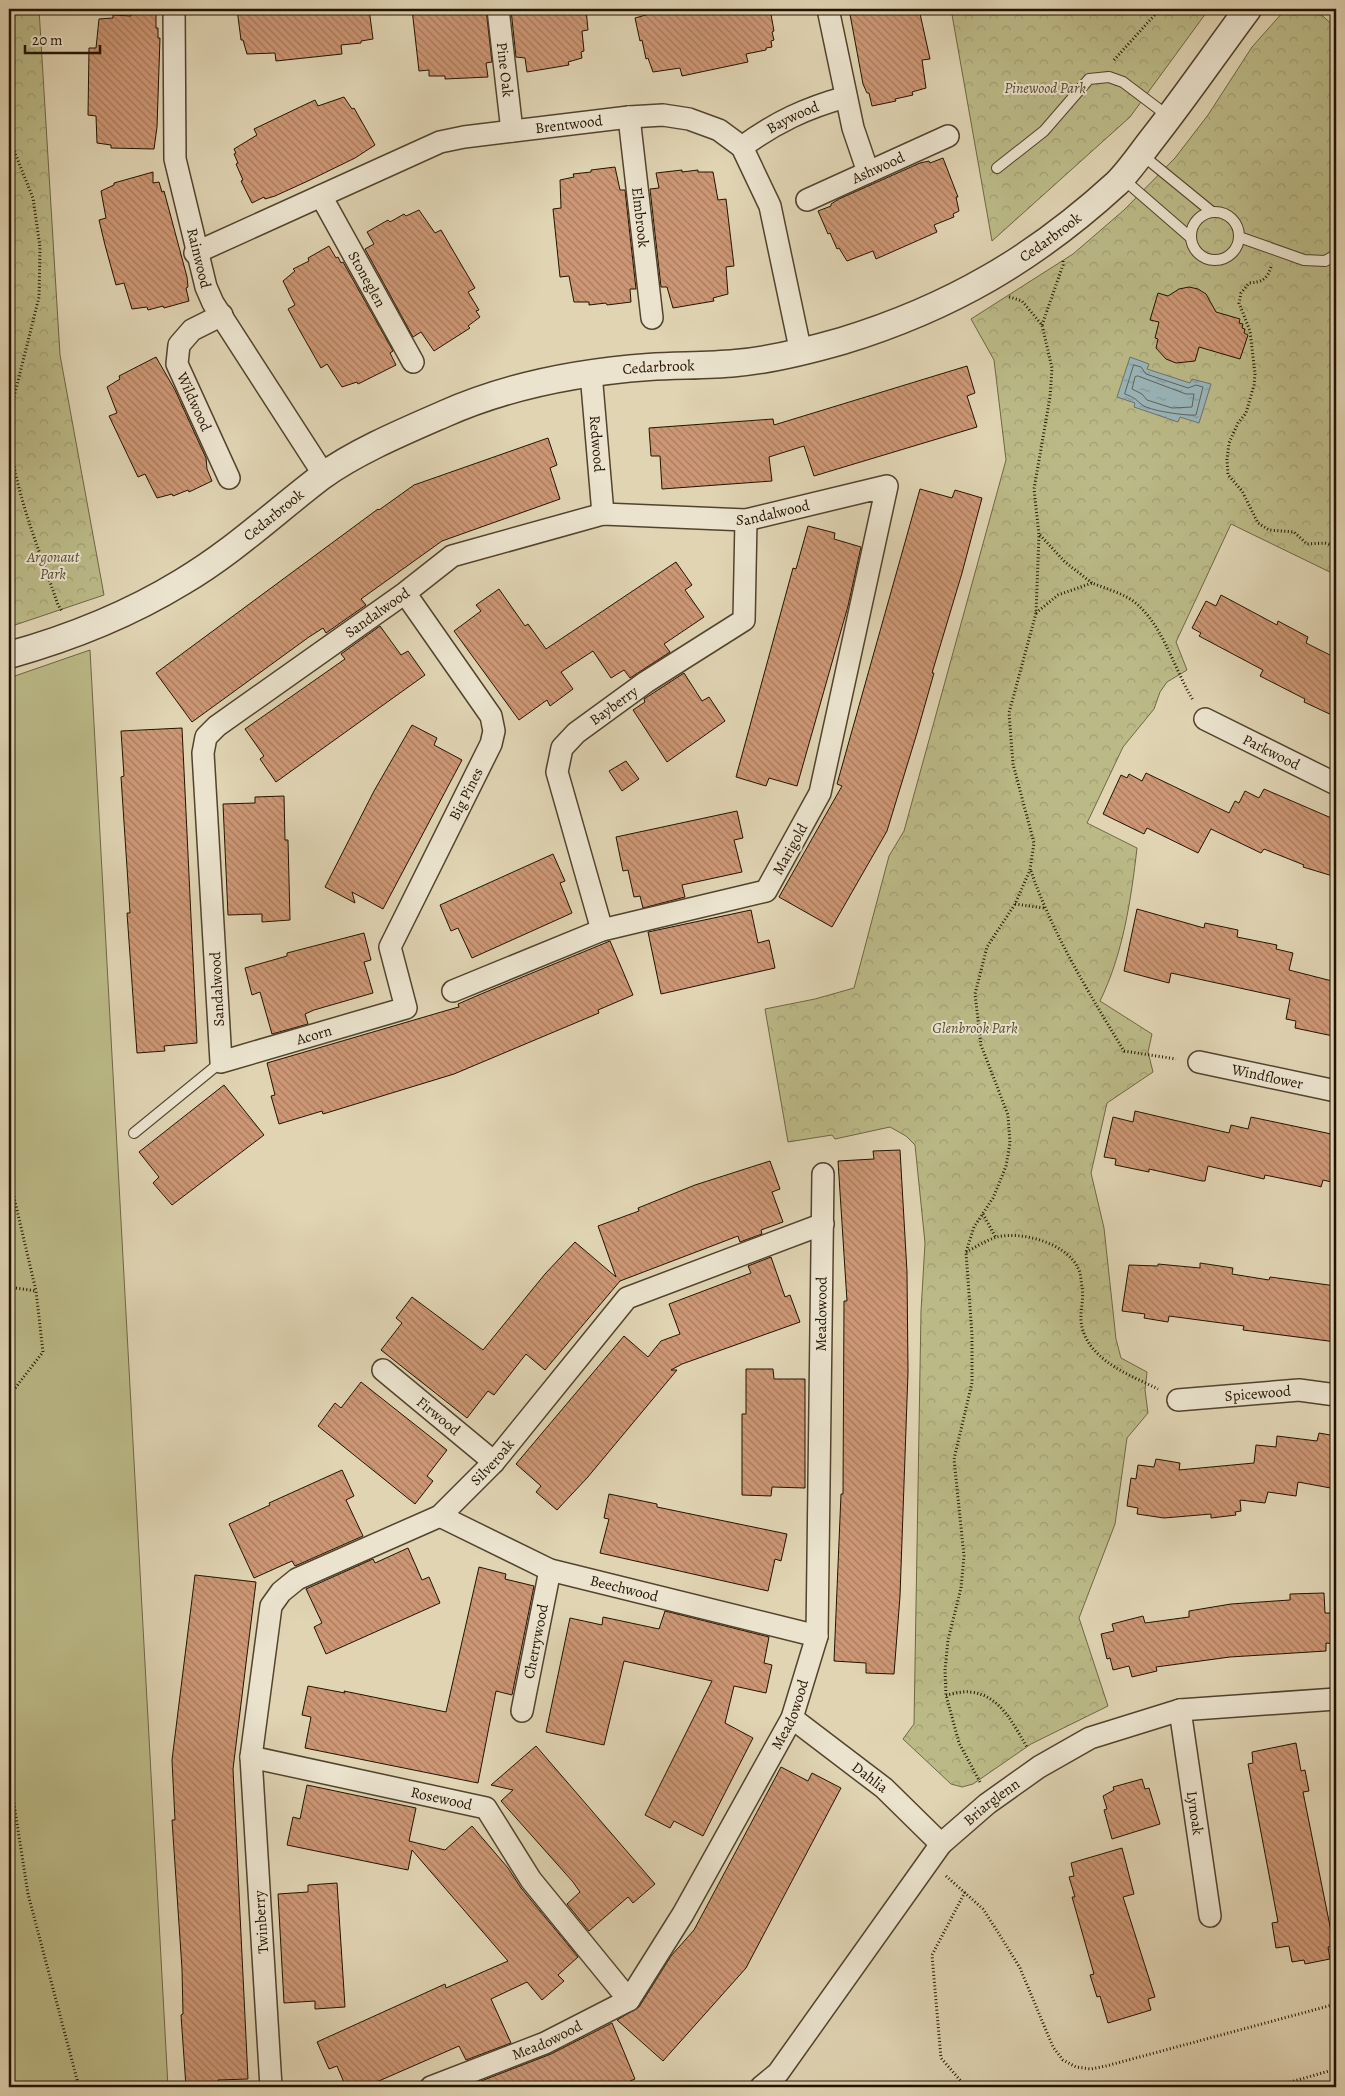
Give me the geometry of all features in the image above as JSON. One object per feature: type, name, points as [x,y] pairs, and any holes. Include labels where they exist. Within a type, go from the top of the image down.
[{"type":"street","name":"Rainwood","points":[[174,9],[175,159],[196,253],[206,288],[324,475]]},
{"type":"street","name":"Pine Oak","points":[[498,9],[512,130]]},
{"type":"street","points":[[828,9],[853,128],[868,172]]},
{"type":"street","name":"Cedarbrook","points":[[9,655],[79,633],[138,608],[185,581],[241,543],[324,475],[394,436],[449,411],[522,387],[592,373],[737,363],[801,353],[884,328],[948,302],[1017,262],[1059,231],[1121,178],[1169,117],[1248,9]]},
{"type":"street","name":"Baywood","points":[[742,147],[770,126],[820,104],[846,97]]},
{"type":"street","name":"Brentwood","points":[[196,253],[440,142],[512,130],[629,117],[662,115],[689,119],[719,130],[742,147],[770,206],[801,353]]},
{"type":"street","name":"Elmbrook","points":[[629,117],[652,318]]},
{"type":"street","name":"Ashwood","points":[[807,200],[948,136]]},
{"type":"street","name":"Stoneglen","points":[[321,196],[413,362]]},
{"type":"street","name":"Wildwood","points":[[222,315],[192,330],[179,345],[177,364],[229,478]]},
{"type":"street","name":"Redwood","points":[[592,373],[603,514]]},
{"type":"street","name":"Sandalwood","points":[[221,1062],[203,753],[206,737],[217,726],[405,594],[452,556],[603,514],[746,520],[887,486]]},
{"type":"street","name":"Marigold","points":[[453,991],[602,930],[766,891],[820,793],[887,486]]},
{"type":"street","name":"Bayberry","points":[[602,930],[557,772],[562,748],[576,733],[646,682],[744,620],[746,520]]},
{"type":"street","name":"Big Pines","points":[[405,594],[491,716],[494,731],[492,744],[390,947],[406,1008]]},
{"type":"street","name":"Parkwood","points":[[1205,720],[1336,784]]},
{"type":"street","name":"Acorn","points":[[221,1062],[406,1008]]},
{"type":"street","name":"Windflower","points":[[1199,1062],[1336,1091]]},
{"type":"street","name":"Meadowood","points":[[431,2087],[545,2043],[629,2000],[683,1914],[792,1718],[817,1636],[824,1224],[822,1174]]},
{"type":"street","name":"Silveroak","points":[[251,1757],[270,1606],[281,1592],[297,1579],[440,1516],[494,1462],[628,1298],[824,1224]]},
{"type":"street","name":"Firwood","points":[[382,1370],[494,1462]]},
{"type":"street","name":"Spicewood","points":[[1178,1400],[1299,1390],[1336,1396]]},
{"type":"street","name":"Beechwood","points":[[440,1516],[550,1570],[817,1636]]},
{"type":"street","name":"Cherrywood","points":[[522,1711],[550,1570]]},
{"type":"street","name":"Briarglenn","points":[[761,2087],[778,2073],[935,1852],[986,1804],[1039,1767],[1090,1738],[1180,1710],[1336,1698]]},
{"type":"street","name":"Lynoak","points":[[1180,1710],[1210,1916]]},
{"type":"street","name":"Dahlia","points":[[792,1718],[884,1788],[935,1852]]},
{"type":"street","name":"Rosewood","points":[[251,1757],[486,1808],[531,1880],[629,2000]]},
{"type":"street","name":"Twinberry","points":[[251,1757],[271,2087]]},
{"type":"lane","points":[[997,168],[1044,131],[1089,79],[1109,77],[1124,82],[1169,117]]},
{"type":"lane","points":[[1121,178],[1190,236],[1196,252],[1210,260],[1227,258],[1233,252],[1239,237],[1238,228],[1228,216],[1212,212],[1140,154]]},
{"type":"lane","points":[[1190,236],[1191,230],[1199,218],[1212,212]]},
{"type":"lane","points":[[1239,237],[1276,248],[1304,260],[1325,261],[1336,255]]},
{"type":"lane","points":[[134,1133],[221,1062]]},
{"type":"path","points":[[1109,77],[1114,59],[1160,9]]},
{"type":"path","points":[[9,138],[33,198],[40,247],[39,296],[9,417]]},
{"type":"path","points":[[1042,325],[1063,265],[1059,231]]},
{"type":"path","points":[[1276,248],[1269,274],[1262,281],[1249,284],[1242,293],[1239,303],[1250,331],[1255,374],[1246,413],[1238,423],[1229,443],[1226,459],[1228,475],[1242,491],[1258,523],[1269,530],[1294,532],[1307,544],[1325,543],[1336,546]]},
{"type":"path","points":[[980,285],[1022,301],[1042,325],[1052,368],[1050,397],[1034,489],[1039,535],[1036,614],[1009,713],[1013,764],[1034,843],[1030,870],[1015,904],[987,947],[975,994],[981,1045],[1008,1114],[1010,1143],[1006,1166],[993,1198],[974,1227],[966,1252],[972,1335],[972,1383],[954,1459],[964,1556],[961,1588],[948,1640],[945,1670],[946,1695],[959,1743],[978,1777],[986,1804]]},
{"type":"path","points":[[9,432],[11,454],[26,510],[58,605],[79,633]]},
{"type":"path","points":[[1039,535],[1065,562],[1092,584],[1118,594],[1138,605],[1161,634],[1181,682],[1205,720]]},
{"type":"path","points":[[1036,614],[1058,595],[1092,584]]},
{"type":"path","points":[[1030,870],[1044,908],[1088,991],[1124,1051],[1199,1062]]},
{"type":"path","points":[[1015,904],[1044,908]]},
{"type":"path","points":[[9,1176],[36,1291],[43,1352],[9,1396]]},
{"type":"path","points":[[983,1214],[996,1238]]},
{"type":"path","points":[[966,1252],[996,1238],[1018,1234],[1044,1241],[1066,1254],[1078,1268],[1083,1290],[1080,1315],[1086,1336],[1102,1359],[1178,1400]]},
{"type":"path","points":[[9,1287],[36,1291]]},
{"type":"path","points":[[946,1695],[969,1692],[986,1696],[1003,1708],[1039,1767]]},
{"type":"path","points":[[9,1772],[28,1894],[79,2087]]},
{"type":"path","points":[[935,1852],[965,1892],[983,1909],[1020,1968],[1053,2047],[1063,2060],[1076,2067],[1106,2066],[1336,2004]]},
{"type":"path","points":[[965,1892],[932,1955],[941,2058],[966,2087]]},
{"type":"path","points":[[1273,2087],[1336,2069]]},
{"type":"green space","name":"Argonaut Park","points":[[9,9],[39,9],[60,355],[104,595],[9,627]]},
{"type":"green space","name":"Pinewood Park","points":[[951,9],[1209,9],[1130,117],[992,241]]},
{"type":"green space","name":"Glenbrook Park","points":[[1290,9],[1315,9],[1336,28],[1336,575],[1231,524],[1176,642],[1187,670],[1167,682],[1160,692],[1154,709],[1123,747],[1087,823],[1137,848],[1125,926],[1115,965],[1100,1001],[1152,1034],[1148,1052],[1153,1072],[1107,1103],[1091,1173],[1104,1228],[1116,1339],[1121,1358],[1147,1372],[1145,1390],[1148,1413],[1127,1438],[1115,1524],[1079,1618],[1108,1706],[1031,1744],[973,1784],[962,1787],[951,1784],[903,1739],[914,1724],[921,1311],[925,1243],[915,1145],[906,1136],[890,1127],[835,1139],[832,1135],[788,1142],[765,1009],[815,999],[854,988],[889,856],[904,831],[1006,460],[994,360],[971,319],[1073,254],[1124,210],[1175,158],[1208,115],[1252,47],[1284,11]]},
{"type":"green space","points":[[90,650],[168,2087],[9,2087],[9,678]]},
{"type":"water","points":[[1130,357],[1149,364],[1147,369],[1190,383],[1192,379],[1211,384],[1199,423],[1180,417],[1178,422],[1134,407],[1135,403],[1117,397]]},
{"type":"building","points":[[237,9],[369,9],[373,39],[361,41],[361,43],[341,45],[342,54],[276,61],[275,53],[247,54],[243,40],[241,40]]},
{"type":"building","points":[[412,9],[486,9],[492,62],[486,63],[488,77],[445,79],[445,76],[429,76],[429,70],[419,71]]},
{"type":"building","points":[[586,9],[588,30],[582,31],[584,51],[581,52],[582,58],[568,62],[569,65],[527,72],[525,58],[516,57],[511,10]]},
{"type":"building","points":[[667,9],[770,9],[774,31],[772,32],[774,40],[771,41],[772,47],[746,54],[748,62],[682,76],[680,68],[653,72],[648,58],[646,59],[642,40],[640,41],[635,18]]},
{"type":"building","points":[[849,9],[919,9],[930,59],[922,60],[926,88],[912,92],[913,95],[895,99],[896,101],[872,106],[869,93],[867,93],[863,84]]},
{"type":"building","points":[[132,14],[156,14],[156,28],[158,28],[158,38],[160,38],[157,127],[154,149],[111,148],[111,145],[97,143],[96,116],[88,115],[89,48],[96,48],[99,19],[113,18],[113,15],[131,16]]},
{"type":"building","points":[[344,97],[352,109],[354,108],[375,145],[355,158],[310,180],[275,196],[265,199],[264,197],[252,203],[241,181],[243,180],[236,164],[238,163],[234,149],[257,135],[254,129],[300,107],[315,100],[318,106]]},
{"type":"building","points":[[943,158],[958,197],[956,197],[959,211],[953,214],[954,217],[934,225],[937,232],[876,259],[873,251],[847,261],[839,248],[837,249],[830,233],[828,234],[818,211],[831,206],[831,204],[839,199],[920,163],[929,161],[930,163]]},
{"type":"building","points":[[615,167],[620,190],[625,190],[636,289],[630,289],[631,302],[589,305],[589,302],[574,302],[569,276],[560,277],[553,209],[561,208],[560,180],[574,177],[573,174]]},
{"type":"building","points":[[682,170],[682,172],[698,170],[698,172],[713,172],[718,200],[726,199],[734,266],[726,267],[728,294],[713,298],[714,301],[673,308],[667,287],[661,287],[650,189],[659,188],[656,173]]},
{"type":"building","points":[[153,172],[153,183],[159,182],[162,192],[164,191],[187,277],[188,287],[186,288],[189,301],[164,308],[163,306],[148,310],[147,307],[132,309],[124,283],[116,285],[105,245],[99,220],[106,218],[101,191],[114,185],[114,183]]},
{"type":"building","points":[[419,210],[435,233],[441,230],[475,288],[468,292],[479,310],[476,311],[480,317],[468,326],[470,328],[434,351],[421,332],[413,337],[365,249],[374,244],[367,232],[388,220],[390,222],[404,214],[406,216]]},
{"type":"building","points":[[329,246],[336,258],[338,257],[341,263],[343,262],[393,351],[390,353],[396,365],[358,384],[357,382],[342,387],[327,364],[321,368],[300,331],[288,309],[295,305],[283,281],[295,271],[293,269],[309,261],[308,258]]},
{"type":"building","points":[[1189,287],[1198,289],[1206,294],[1216,312],[1240,319],[1239,323],[1243,324],[1242,328],[1245,329],[1244,333],[1248,335],[1240,359],[1199,347],[1195,361],[1176,363],[1166,359],[1156,348],[1158,339],[1155,338],[1159,322],[1150,320],[1158,293],[1168,296],[1179,289]]},
{"type":"building","points":[[156,357],[175,390],[206,458],[207,469],[212,481],[189,492],[188,490],[173,496],[172,494],[157,498],[145,474],[138,477],[109,416],[117,413],[107,387],[120,379],[119,376]]},
{"type":"building","points":[[967,366],[975,393],[967,396],[977,427],[814,476],[804,446],[769,457],[772,481],[662,489],[660,456],[651,456],[649,428],[773,419],[774,425]]},
{"type":"building","points":[[548,438],[557,465],[550,468],[560,499],[442,541],[361,599],[366,605],[326,633],[323,628],[309,637],[192,722],[156,673],[378,509],[414,485]]},
{"type":"building","points":[[920,489],[952,498],[955,490],[982,498],[932,673],[934,673],[917,733],[887,831],[832,927],[779,897],[842,786],[837,784]]},
{"type":"building","points":[[808,526],[835,533],[834,539],[861,547],[848,606],[797,786],[769,778],[766,786],[736,777],[793,568],[796,569]]},
{"type":"building","points":[[676,562],[692,585],[685,590],[704,617],[664,644],[670,652],[630,678],[624,670],[611,678],[593,651],[561,672],[573,689],[550,706],[547,700],[519,720],[454,631],[481,611],[476,605],[499,589],[525,626],[528,624],[546,649]]},
{"type":"building","points":[[1221,595],[1277,625],[1278,621],[1308,637],[1306,643],[1336,658],[1336,717],[1304,702],[1305,699],[1260,676],[1263,670],[1199,636],[1201,633],[1192,628],[1206,601],[1216,606]]},
{"type":"building","points":[[380,626],[401,655],[408,651],[425,675],[276,782],[260,759],[264,756],[245,729],[345,659],[341,654]]},
{"type":"building","points":[[684,673],[702,701],[709,697],[725,721],[667,762],[633,710],[645,702],[644,699]]},
{"type":"building","points":[[412,725],[437,738],[434,745],[462,760],[383,909],[352,892],[355,903],[325,887],[374,791]]},
{"type":"building","points":[[182,728],[197,1043],[164,1046],[165,1051],[137,1053],[127,913],[130,913],[121,777],[124,776],[121,731]]},
{"type":"building","points":[[626,761],[639,779],[622,791],[609,771]]},
{"type":"building","points":[[1146,773],[1229,813],[1235,801],[1239,803],[1245,791],[1259,798],[1264,789],[1336,820],[1336,877],[1303,867],[1304,865],[1264,849],[1261,853],[1211,829],[1198,853],[1147,828],[1144,834],[1103,814],[1121,775],[1127,778],[1129,774],[1142,781]]},
{"type":"building","points":[[284,796],[285,840],[288,840],[290,920],[262,922],[262,914],[228,915],[223,804],[255,803],[255,797]]},
{"type":"building","points":[[737,811],[743,838],[734,840],[742,872],[682,885],[685,897],[643,908],[640,896],[634,897],[628,870],[623,871],[616,837]]},
{"type":"building","points":[[553,854],[565,881],[560,883],[572,913],[472,958],[458,928],[451,931],[440,905]]},
{"type":"building","points":[[1137,909],[1204,928],[1205,923],[1238,930],[1237,937],[1277,945],[1276,949],[1293,953],[1289,970],[1336,982],[1336,1020],[1333,1036],[1295,1028],[1296,1021],[1286,1019],[1290,999],[1171,973],[1169,983],[1124,971]]},
{"type":"building","points":[[751,910],[758,943],[769,940],[775,968],[661,994],[648,932]]},
{"type":"building","points":[[364,933],[371,960],[364,962],[373,993],[314,1010],[305,1014],[308,1024],[272,1034],[260,992],[252,995],[245,968],[287,956],[287,953]]},
{"type":"building","points":[[610,941],[633,995],[598,1010],[599,1013],[454,1074],[323,1114],[322,1111],[279,1124],[271,1096],[275,1095],[267,1063],[459,1007],[458,1004]]},
{"type":"building","points":[[224,1085],[264,1135],[172,1205],[153,1183],[159,1177],[139,1152]]},
{"type":"building","points":[[1135,1111],[1229,1133],[1231,1125],[1248,1129],[1251,1117],[1336,1135],[1336,1183],[1323,1180],[1321,1187],[1265,1175],[1264,1179],[1208,1166],[1205,1181],[1202,1181],[1149,1169],[1149,1172],[1115,1165],[1116,1159],[1104,1157],[1113,1117],[1133,1122]]},
{"type":"building","points":[[900,1150],[907,1272],[908,1372],[900,1596],[894,1674],[866,1673],[866,1663],[834,1661],[841,1494],[843,1494],[844,1301],[847,1301],[838,1161],[874,1159],[873,1151]]},
{"type":"building","points":[[770,1161],[780,1189],[772,1192],[783,1222],[761,1230],[762,1234],[740,1242],[738,1236],[620,1281],[545,1370],[526,1354],[494,1395],[488,1391],[467,1418],[381,1350],[402,1323],[396,1318],[412,1297],[483,1350],[545,1274],[575,1242],[616,1277],[598,1226],[639,1211],[638,1208],[695,1185]]},
{"type":"building","points":[[771,1257],[785,1297],[790,1295],[800,1322],[682,1364],[671,1370],[677,1370],[587,1478],[557,1510],[536,1492],[541,1486],[516,1464],[624,1336],[648,1357],[661,1341],[680,1334],[669,1304],[751,1273],[748,1266]]},
{"type":"building","points":[[1200,1263],[1233,1268],[1232,1274],[1269,1280],[1270,1277],[1336,1286],[1336,1342],[1243,1330],[1244,1326],[1169,1316],[1168,1322],[1144,1318],[1145,1314],[1122,1311],[1129,1265],[1158,1266],[1158,1264],[1200,1268]]},
{"type":"building","points":[[746,1369],[773,1369],[774,1379],[805,1379],[805,1488],[772,1487],[771,1496],[742,1495],[742,1414],[746,1414]]},
{"type":"building","points":[[361,1382],[447,1450],[427,1476],[433,1481],[415,1504],[318,1426],[335,1403],[341,1408]]},
{"type":"building","points":[[1319,1433],[1336,1436],[1336,1489],[1298,1482],[1296,1496],[1268,1492],[1265,1503],[1240,1500],[1241,1511],[1235,1512],[1236,1515],[1211,1518],[1211,1514],[1164,1518],[1137,1514],[1138,1508],[1127,1506],[1131,1478],[1136,1479],[1138,1465],[1154,1467],[1156,1459],[1180,1463],[1179,1470],[1254,1463],[1256,1445],[1276,1447],[1277,1436],[1317,1441]]},
{"type":"building","points":[[342,1470],[354,1496],[346,1500],[363,1536],[295,1566],[292,1561],[254,1578],[229,1524],[270,1505],[269,1503]]},
{"type":"building","points":[[609,1494],[657,1504],[657,1507],[787,1534],[781,1561],[775,1559],[768,1591],[600,1553],[609,1519],[604,1518]]},
{"type":"building","points":[[408,1548],[422,1580],[429,1577],[440,1603],[326,1654],[314,1627],[322,1623],[306,1589],[373,1559],[375,1563]]},
{"type":"building","points":[[479,1567],[506,1574],[505,1579],[534,1586],[512,1695],[496,1691],[478,1783],[305,1748],[311,1717],[302,1715],[308,1686],[345,1693],[344,1691],[446,1712]]},
{"type":"building","points":[[195,1575],[256,1582],[233,1769],[248,2079],[218,2080],[219,2087],[186,2087],[181,2015],[183,2014],[182,1969],[172,1820],[175,1820],[172,1760]]},
{"type":"building","points":[[1324,1593],[1325,1613],[1336,1613],[1336,1644],[1326,1643],[1326,1651],[1230,1657],[1156,1667],[1157,1671],[1132,1677],[1129,1666],[1113,1670],[1110,1658],[1107,1659],[1101,1634],[1114,1631],[1112,1624],[1143,1616],[1145,1623],[1189,1617],[1189,1611],[1231,1604],[1290,1600],[1290,1594]]},
{"type":"building","points":[[665,1611],[769,1637],[764,1663],[772,1665],[766,1693],[734,1686],[725,1723],[753,1738],[703,1836],[674,1821],[670,1828],[645,1815],[712,1681],[624,1661],[604,1745],[546,1732],[570,1618],[602,1625],[603,1617],[659,1629]]},
{"type":"building","points":[[1296,1743],[1301,1771],[1305,1770],[1309,1791],[1303,1792],[1334,1946],[1328,1947],[1330,1959],[1305,1964],[1304,1960],[1292,1962],[1289,1946],[1276,1948],[1272,1923],[1278,1922],[1248,1764],[1253,1763],[1252,1752]]},
{"type":"building","points":[[536,1746],[655,1884],[633,1903],[628,1897],[589,1931],[567,1904],[580,1892],[501,1801],[513,1790],[491,1785]]},
{"type":"building","points":[[781,1767],[808,1781],[812,1773],[841,1788],[746,1968],[663,2061],[617,2020],[639,2007],[671,1956],[694,1930]]},
{"type":"building","points":[[1142,1779],[1145,1789],[1149,1788],[1160,1824],[1112,1839],[1104,1810],[1107,1809],[1103,1796],[1114,1790],[1113,1787]]},
{"type":"building","points":[[307,1785],[416,1808],[409,1841],[445,1850],[472,1826],[508,1868],[521,1888],[578,1957],[558,1975],[564,1981],[542,2000],[527,1982],[491,1999],[511,2043],[466,2060],[459,2046],[365,2087],[346,2087],[337,2066],[329,2069],[317,2042],[445,1984],[446,1988],[508,1961],[412,1850],[408,1870],[287,1845],[293,1817],[300,1819]]},
{"type":"building","points":[[1122,1848],[1134,1894],[1123,1897],[1155,1997],[1148,1999],[1151,2010],[1108,2023],[1100,1996],[1097,1997],[1090,1975],[1094,1974],[1072,1897],[1075,1897],[1069,1877],[1074,1876],[1071,1863]]},
{"type":"building","points":[[337,1883],[345,2007],[315,2009],[315,2001],[284,2003],[278,1894],[308,1892],[308,1885]]},
{"type":"building","points":[[612,2023],[635,2079],[616,2087],[477,2087],[476,2083],[551,2054]]}]
